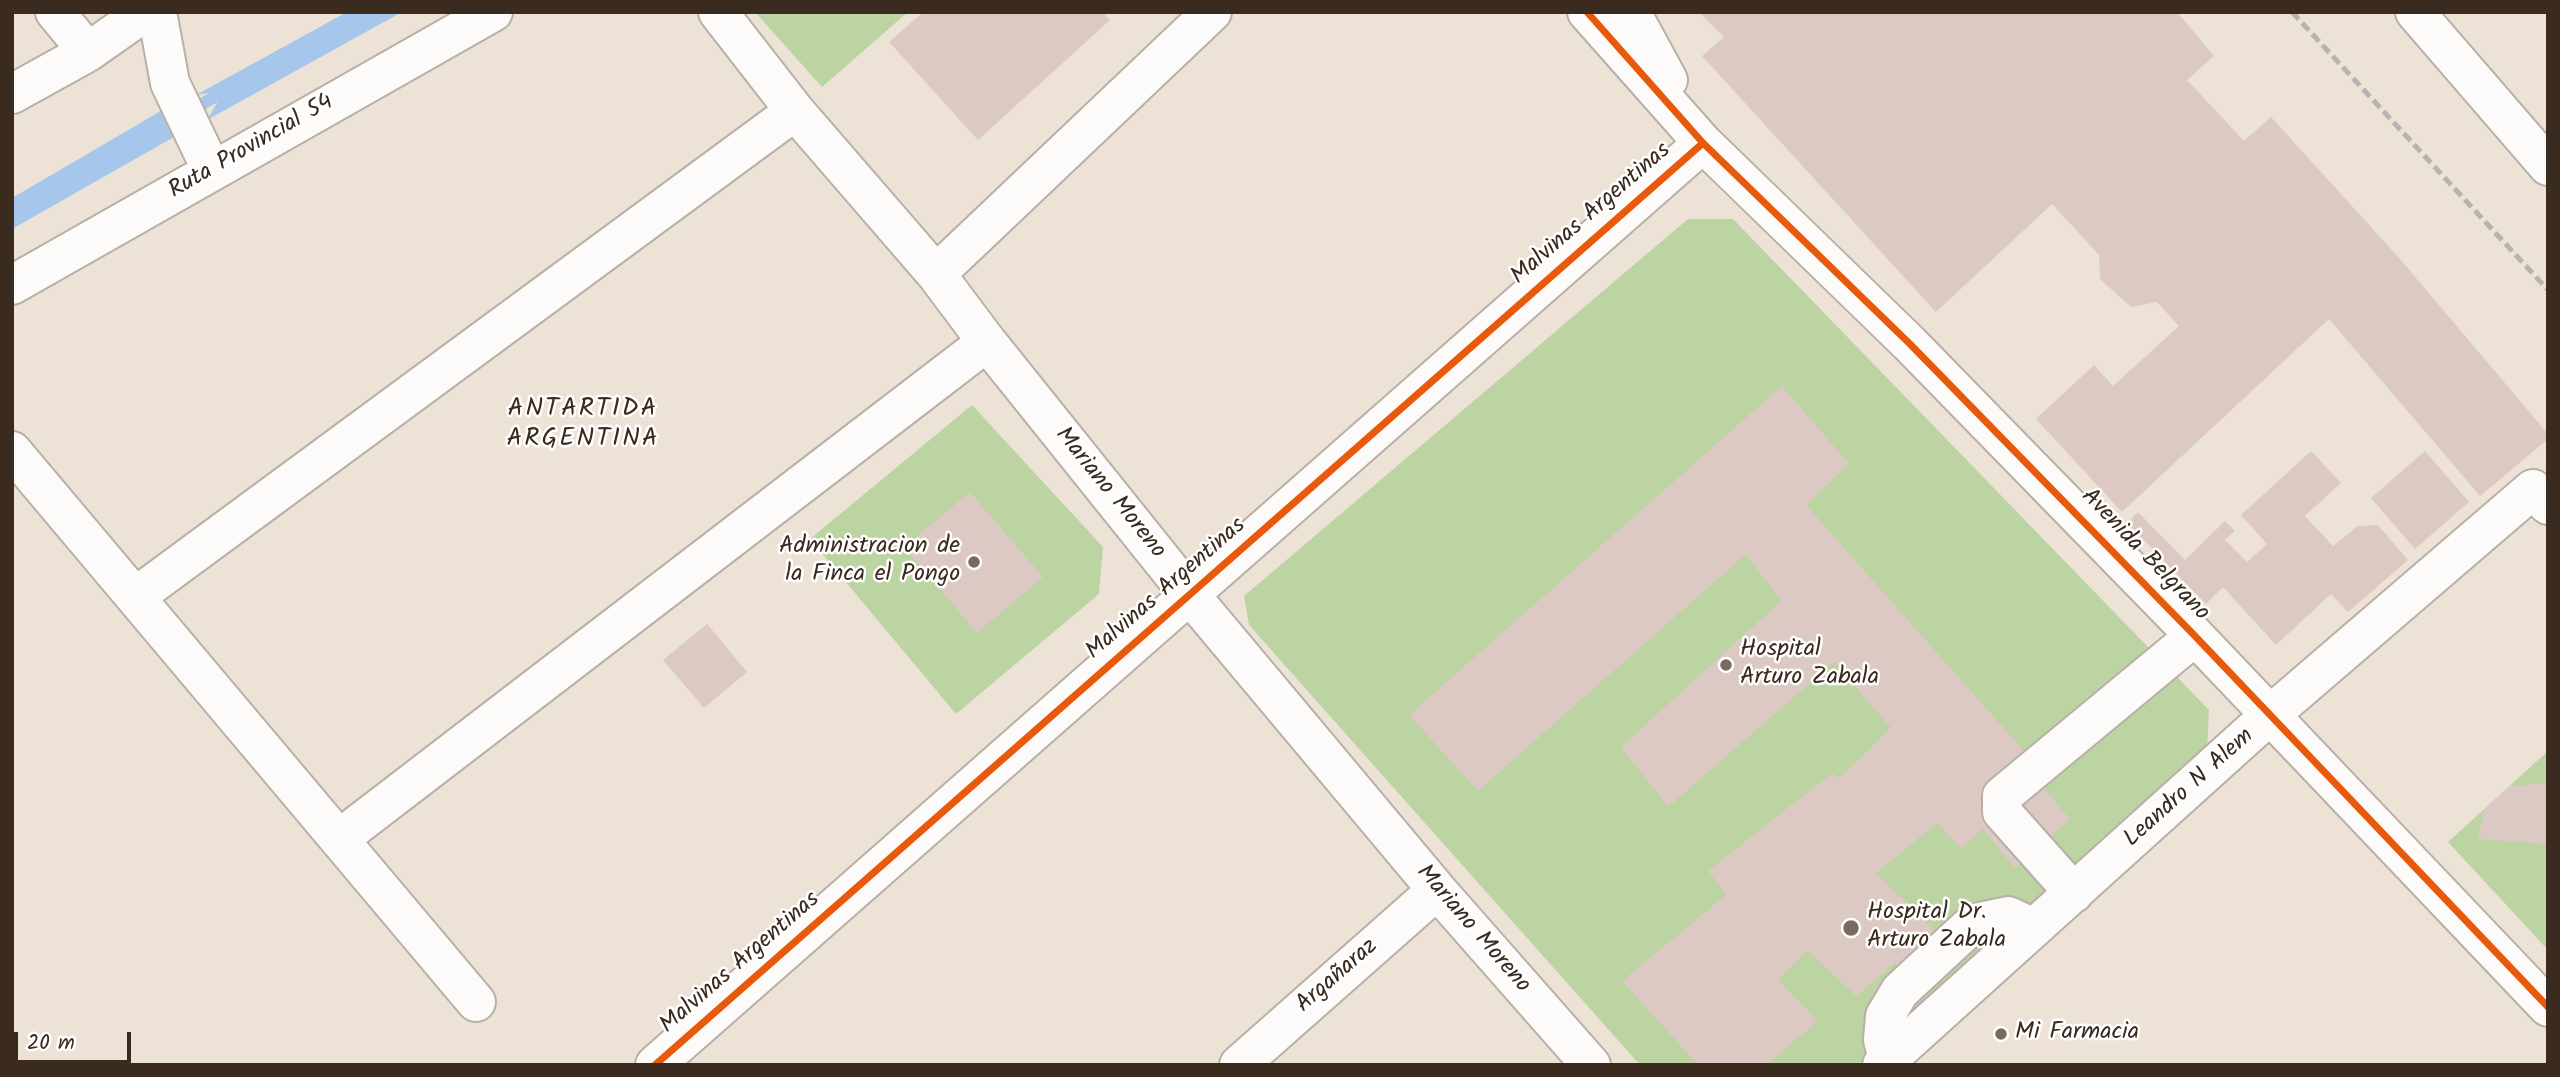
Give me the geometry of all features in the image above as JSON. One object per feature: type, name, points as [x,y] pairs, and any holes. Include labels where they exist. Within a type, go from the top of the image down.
[{"type":"street","points":[[55,12],[88,52]]},
{"type":"street","points":[[12,94],[88,52],[145,12]]},
{"type":"street","points":[[157,12],[170,83],[204,155]]},
{"type":"street","name":"Ruta Provincial 54","points":[[12,285],[204,155],[493,12]]},
{"type":"street","name":"Mariano Moreno","points":[[718,12],[795,111],[936,274],[987,342],[1190,595],[1437,890],[1591,1065]]},
{"type":"street","points":[[936,274],[1212,12]]},
{"type":"street","points":[[1587,12],[1703,143]]},
{"type":"street","points":[[1631,12],[1703,143]]},
{"type":"street","points":[[2415,12],[2548,166]]},
{"type":"street","points":[[135,597],[795,111]]},
{"type":"street","name":"Malvinas Argentinas","points":[[656,1065],[1703,143]]},
{"type":"street","name":"Avenida Belgrano","points":[[1703,143],[1910,344],[2195,636],[2548,1007]]},
{"type":"street","points":[[339,839],[987,342]]},
{"type":"street","points":[[12,451],[476,1002]]},
{"type":"street","name":"Leandro N Alem","points":[[1885,1062],[2270,716],[2540,497]]},
{"type":"street","points":[[2074,893],[2002,812],[2002,796],[2195,636]]},
{"type":"street","name":"Argañaraz","points":[[1239,1065],[1437,890]]},
{"type":"green space","points":[[755,12],[908,12],[822,87]]},
{"type":"green space","points":[[1688,219],[1733,219],[2209,710],[2207,749],[1858,1065],[1640,1065],[1249,625],[1244,596]]},
{"type":"green space","points":[[972,405],[1103,547],[1099,594],[956,714],[810,539]]},
{"type":"green space","points":[[2548,751],[2548,950],[2448,842]]},
{"type":"water","points":[[347,12],[402,12],[207,120],[224,91],[196,95]]},
{"type":"water","points":[[171,105],[181,133],[12,229],[12,198]]},
{"type":"building","points":[[923,12],[1103,12],[1110,20],[978,140],[889,42]]},
{"type":"building","points":[[1699,12],[2177,12],[2214,56],[2187,80],[2244,141],[2271,117],[2400,259],[2548,434],[2548,439],[2480,496],[2329,319],[2122,512],[2036,419],[2094,365],[2113,386],[2179,326],[2157,302],[2131,307],[2100,279],[2099,255],[2052,204],[1936,312],[1702,56],[1724,37]]},
{"type":"building","points":[[1782,386],[1849,464],[1806,505],[2040,769],[2031,773],[2070,819],[2015,869],[1983,829],[1961,848],[1937,823],[1876,873],[1961,957],[1920,998],[1895,963],[1856,996],[1807,950],[1778,980],[1818,1021],[1766,1065],[1698,1065],[1622,981],[1726,895],[1708,871],[1832,773],[1839,778],[1891,728],[1834,662],[1668,807],[1621,747],[1781,601],[1746,554],[1478,791],[1409,715]]},
{"type":"building","points":[[2311,451],[2341,483],[2305,516],[2333,546],[2358,526],[2378,525],[2408,560],[2348,612],[2331,594],[2276,645],[2223,587],[2206,604],[2127,523],[2138,512],[2185,560],[2225,521],[2235,531],[2225,540],[2247,562],[2267,544],[2241,515]]},
{"type":"building","points":[[2425,451],[2469,502],[2415,549],[2371,498]]},
{"type":"building","name":"Administracion de la Finca el Pongo","points":[[970,492],[1043,577],[977,633],[904,547]]},
{"type":"building","points":[[707,624],[747,672],[704,708],[663,660]]},
{"type":"building","points":[[2548,783],[2548,844],[2478,839],[2485,808],[2510,786]]},
{"type":"waterway","points":[[188,112],[239,83]]},
{"type":"railway","points":[[2292,12],[2548,290]]},
{"type":"cycle path","points":[[1587,12],[1703,143],[1910,344],[2195,636],[2548,1007]]},
{"type":"cycle path","points":[[655,1065],[1703,143]]},
{"type":"place","name":"Administracion de la Finca el Pongo","points":[[974,562]]},
{"type":"place","name":"Hospital Arturo Zabala","points":[[1726,665]]},
{"type":"place","name":"Hospital Dr. Arturo Zabala","points":[[1851,928]]},
{"type":"place","name":"Mi Farmacia","points":[[2001,1034]]},
{"type":"district","name":"ANTARTIDA ARGENTINA","points":[[583,426]]}]
